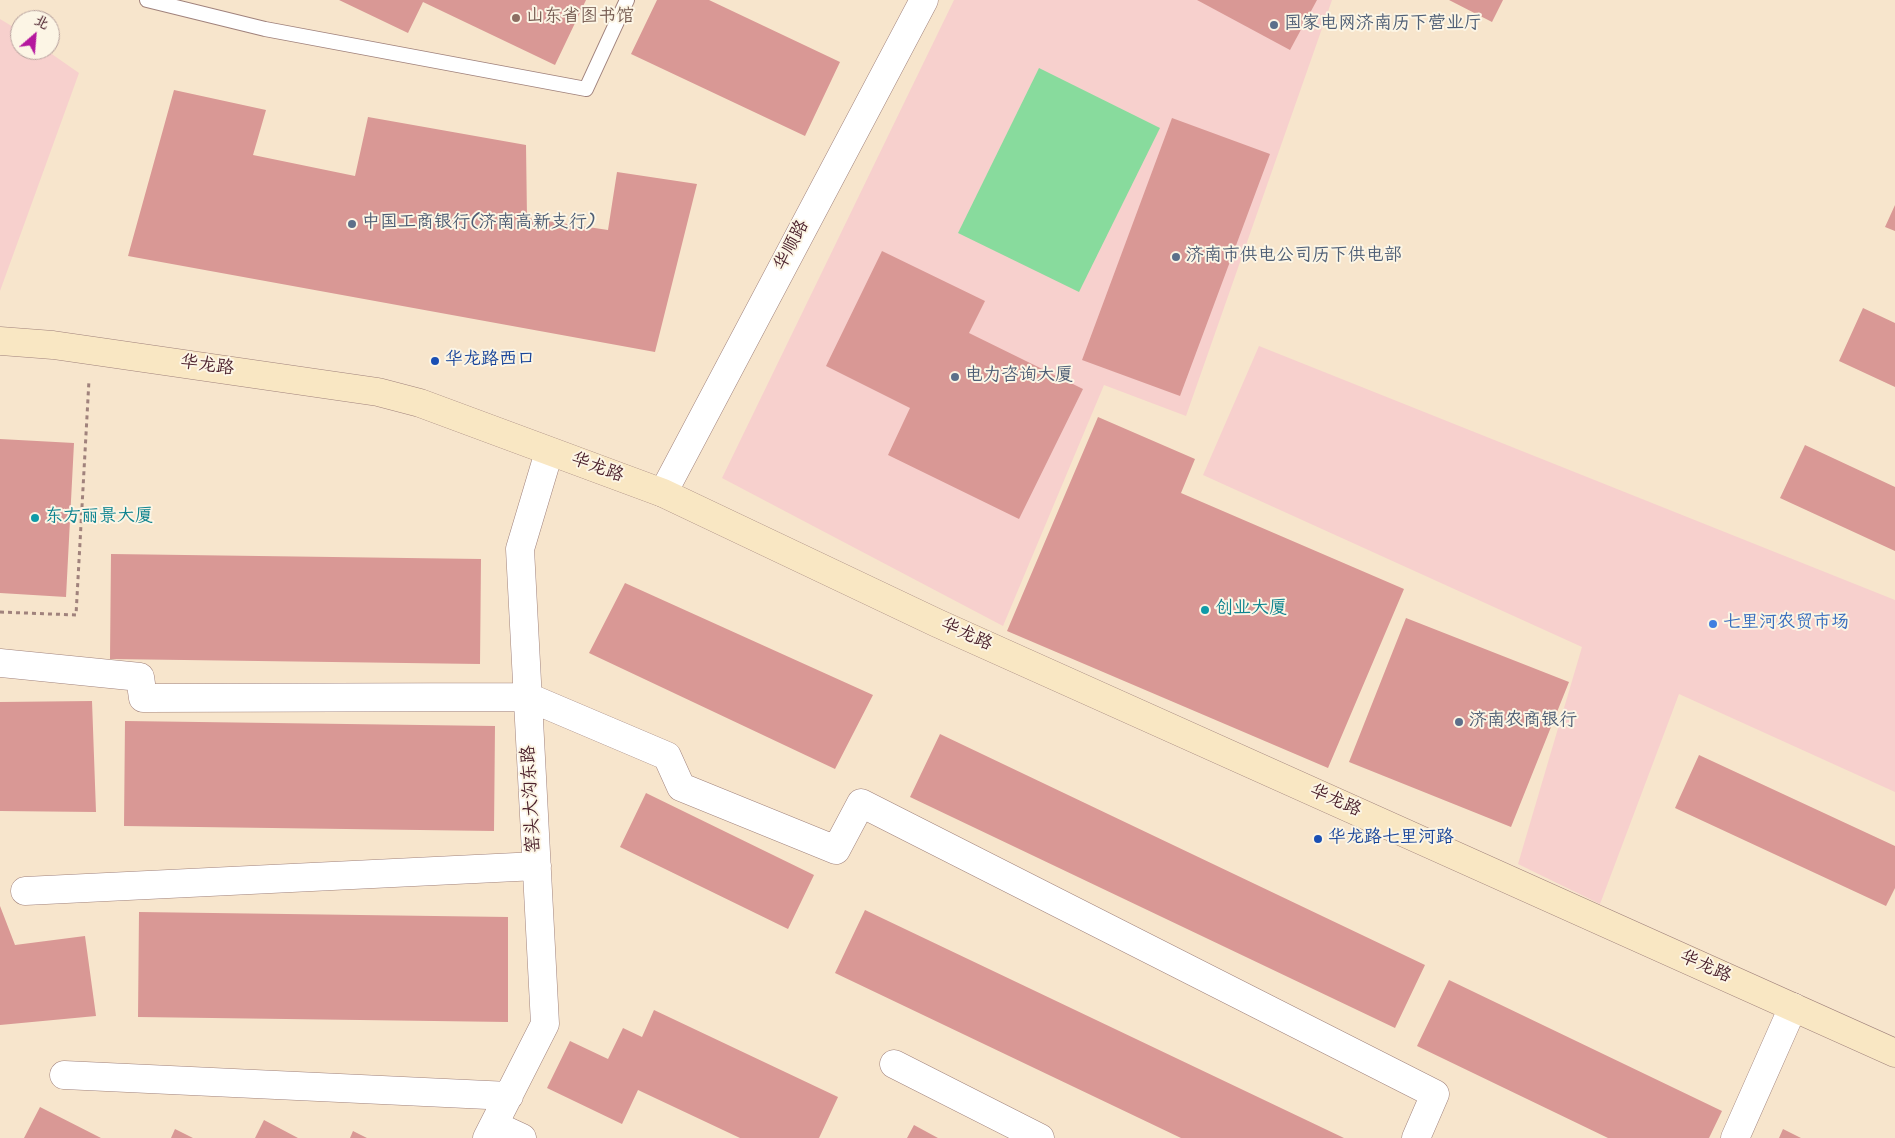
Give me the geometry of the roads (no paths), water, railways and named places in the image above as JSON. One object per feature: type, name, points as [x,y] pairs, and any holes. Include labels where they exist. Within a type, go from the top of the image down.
[{"type":"main road","name":"华龙路","points":[[0,341],[91,350],[378,392],[420,403],[663,493],[946,627],[1895,1053]]},
{"type":"street","name":"华顺路","points":[[663,493],[924,0]]},
{"type":"street","name":"窑头大沟东路","points":[[491,1131],[545,1024],[520,549],[549,452]]},
{"type":"street","points":[[0,663],[140,677],[144,698],[528,697],[667,756],[681,787],[836,850],[861,803],[1435,1094],[1416,1138]]},
{"type":"street","points":[[26,891],[537,866]]},
{"type":"street","points":[[1735,1138],[1793,1007]]},
{"type":"street","points":[[894,1064],[1040,1138]]},
{"type":"street","points":[[64,1075],[509,1096]]},
{"type":"street","points":[[491,1131],[522,1138]]},
{"type":"lane","points":[[147,0],[265,29],[586,88],[627,0]]},
{"type":"place","name":"山东省图书馆","points":[[516,18]]},
{"type":"place","name":"国家电网济南历下营业厅","points":[[1274,25]]},
{"type":"place","name":"中国工商银行(济南高新支行)","points":[[352,224]]},
{"type":"place","name":"济南市供电公司历下供电部","points":[[1176,257]]},
{"type":"place","name":"华龙路西口","points":[[435,361]]},
{"type":"place","name":"电力咨询大厦","points":[[955,377]]},
{"type":"place","name":"东方丽景大厦","points":[[35,518]]},
{"type":"place","name":"创业大厦","points":[[1205,610]]},
{"type":"place","name":"七里河农贸市场","points":[[1713,624]]},
{"type":"place","name":"济南农商银行","points":[[1459,722]]},
{"type":"place","name":"华龙路七里河路","points":[[1318,839]]}]
